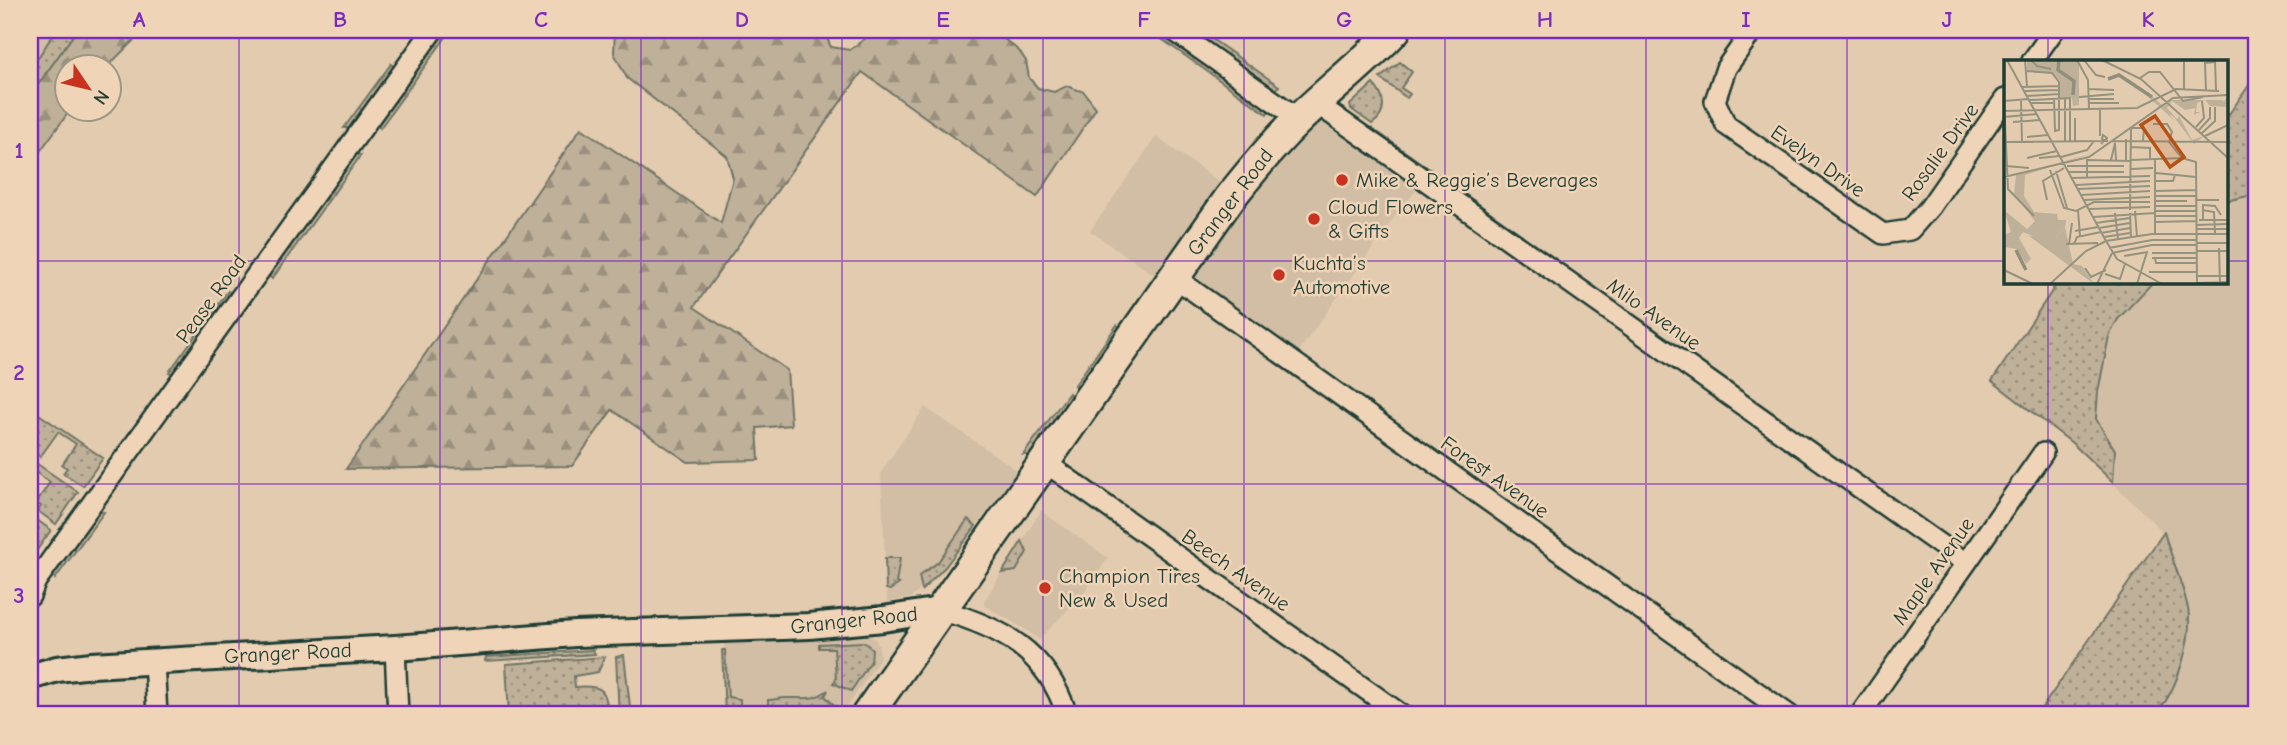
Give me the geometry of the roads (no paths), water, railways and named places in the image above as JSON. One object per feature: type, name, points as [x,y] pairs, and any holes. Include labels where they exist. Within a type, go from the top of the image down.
[{"type":"main road","name":"Granger Road","points":[[940,610],[1229,199],[1261,160],[1308,111],[1395,30]]},
{"type":"main road","points":[[867,715],[940,610]]},
{"type":"street","name":"Pease Road","points":[[30,596],[36,581],[433,30]]},
{"type":"street","name":"Milo Avenue","points":[[1173,30],[1308,111],[1966,563]]},
{"type":"street","name":"Evelyn Drive","points":[[1753,30],[1726,68],[1715,101],[1726,125],[1883,234],[1910,230]]},
{"type":"street","points":[[2033,60],[2054,30]]},
{"type":"street","name":"Rosalie Drive","points":[[1910,230],[1930,207],[2004,100]]},
{"type":"street","name":"Forest Avenue","points":[[1174,277],[1789,715]]},
{"type":"street","name":"Maple Avenue","points":[[1860,715],[2043,453]]},
{"type":"street","name":"Beech Avenue","points":[[1044,461],[1402,715]]},
{"type":"street","points":[[940,610],[969,619],[1027,649],[1049,675],[1067,715]]},
{"type":"street","name":"Granger Road","points":[[30,676],[74,667],[154,661],[586,634],[809,626],[940,610]]},
{"type":"street","points":[[395,648],[398,715]]},
{"type":"street","points":[[154,661],[157,715]]},
{"type":"place","name":"Mike & Reggie’s Beverages","points":[[1342,180]]},
{"type":"place","name":"Cloud Flowers & Gifts","points":[[1314,219]]},
{"type":"place","name":"Kuchta’s Automotive","points":[[1279,275]]},
{"type":"place","name":"Champion Tires New & Used","points":[[1045,588]]}]
